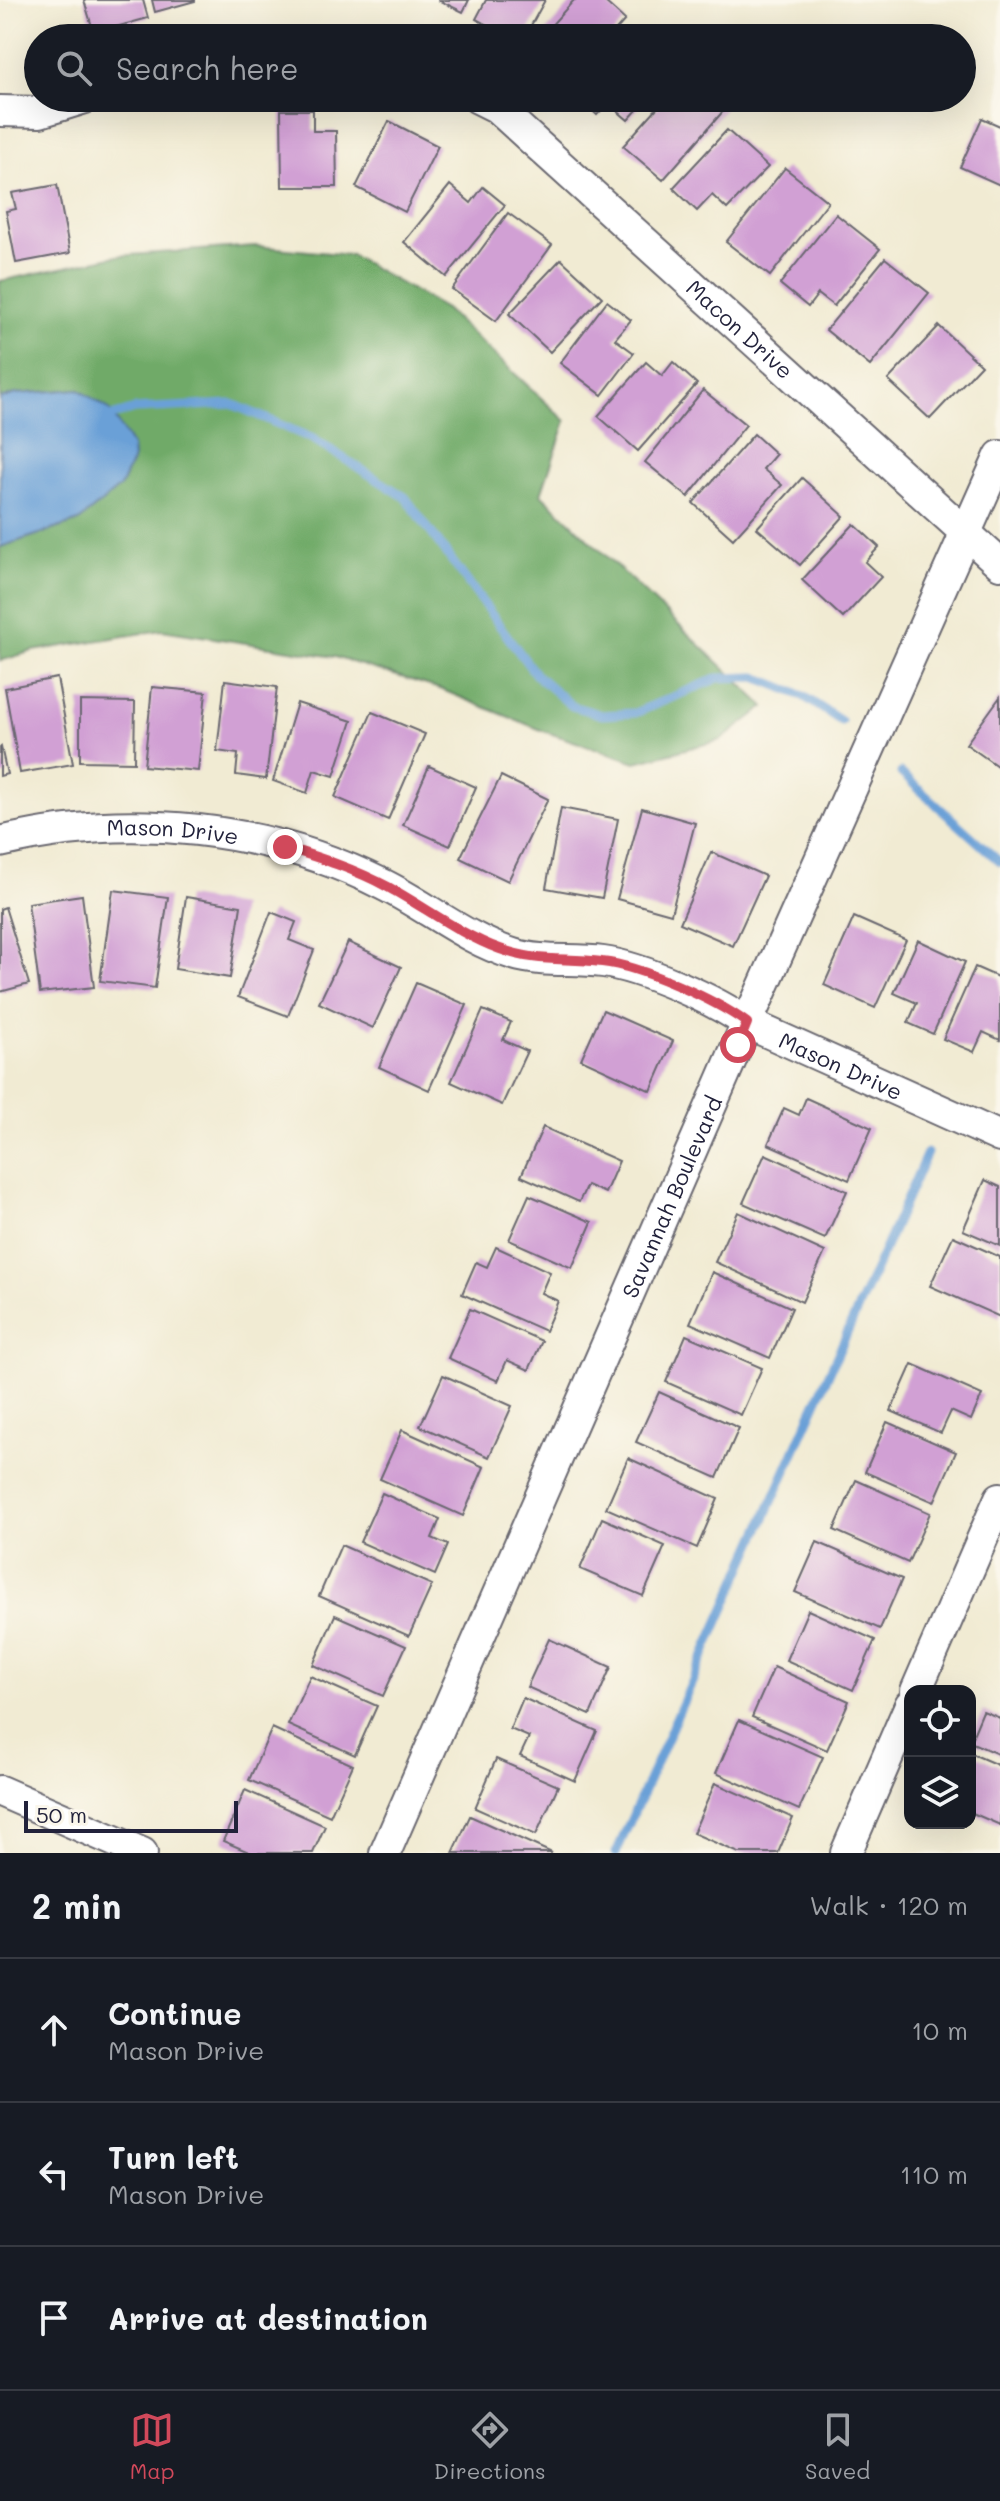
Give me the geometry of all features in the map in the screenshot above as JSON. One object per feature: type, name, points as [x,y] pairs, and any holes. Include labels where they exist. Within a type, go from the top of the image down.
[{"type":"street","points":[[0,111],[24,112]]},
{"type":"street","name":"Macon Drive","points":[[502,112],[1000,564]]},
{"type":"street","name":"Savannah Boulevard","points":[[385,1853],[747,1023],[1000,456]]},
{"type":"street","name":"Mason Drive","points":[[0,842],[67,830],[123,825],[184,828],[285,847],[386,886],[495,947],[544,960],[619,964],[726,1008],[747,1023],[1000,1137]]},
{"type":"street","points":[[919,1685],[1000,1498]]},
{"type":"street","points":[[846,1853],[904,1719]]},
{"type":"street","points":[[0,1791],[142,1853]]},
{"type":"green space","points":[[255,246],[351,255],[445,309],[566,421],[541,494],[765,707],[721,740],[636,762],[546,732],[440,689],[335,657],[162,630],[33,651],[0,661],[0,547],[79,521],[79,389],[16,394],[0,399],[0,281],[116,256]]},
{"type":"water","points":[[78,389],[109,409],[132,446],[133,459],[120,487],[79,521],[0,547],[0,399],[16,394]]},
{"type":"building","points":[[84,0],[143,0],[148,18],[126,24],[91,24]]},
{"type":"building","points":[[152,0],[195,0],[195,1],[155,12]]},
{"type":"building","points":[[438,0],[469,0],[463,12]]},
{"type":"building","points":[[486,0],[545,0],[532,24],[485,24],[476,19]]},
{"type":"building","points":[[574,0],[603,0],[625,20],[621,24],[553,24]]},
{"type":"building","points":[[281,112],[313,112],[313,131],[336,131],[337,187],[282,187]]},
{"type":"building","points":[[619,112],[635,112],[628,120]]},
{"type":"building","points":[[653,112],[722,112],[663,180],[623,146]]},
{"type":"building","points":[[982,118],[1000,126],[1000,185],[960,167]]},
{"type":"building","points":[[389,121],[438,146],[405,212],[356,187]]},
{"type":"building","points":[[727,130],[768,167],[727,209],[712,195],[697,211],[673,188]]},
{"type":"building","points":[[785,168],[828,202],[770,276],[726,242]]},
{"type":"building","points":[[57,185],[70,253],[16,263],[6,211],[16,209],[12,193]]},
{"type":"building","points":[[450,185],[471,203],[483,187],[505,205],[446,277],[404,242]]},
{"type":"building","points":[[508,213],[552,245],[496,321],[452,289]]},
{"type":"building","points":[[836,214],[880,249],[834,306],[818,294],[808,307],[780,284]]},
{"type":"building","points":[[885,258],[929,293],[870,366],[826,330]]},
{"type":"building","points":[[561,259],[602,297],[550,352],[509,314]]},
{"type":"building","points":[[607,301],[631,320],[615,339],[634,353],[602,395],[560,363]]},
{"type":"building","points":[[939,326],[981,365],[930,419],[888,380]]},
{"type":"building","points":[[646,362],[662,376],[673,362],[697,384],[638,451],[598,416]]},
{"type":"building","points":[[703,390],[746,425],[688,497],[645,462]]},
{"type":"building","points":[[754,434],[776,454],[763,469],[782,485],[733,539],[693,503]]},
{"type":"building","points":[[802,478],[844,516],[800,565],[757,528]]},
{"type":"building","points":[[854,524],[879,547],[865,562],[881,577],[843,618],[802,580]]},
{"type":"building","points":[[57,678],[73,764],[20,773],[5,688]]},
{"type":"building","points":[[225,680],[277,687],[266,779],[236,775],[238,754],[217,751]]},
{"type":"building","points":[[152,687],[206,692],[198,771],[144,766]]},
{"type":"building","points":[[1000,697],[1000,768],[966,744]]},
{"type":"building","points":[[80,701],[135,702],[134,762],[80,761]]},
{"type":"building","points":[[297,703],[352,721],[334,776],[314,770],[307,793],[273,781]]},
{"type":"building","points":[[372,712],[425,734],[388,820],[335,797]]},
{"type":"building","points":[[0,748],[7,774],[0,776]]},
{"type":"building","points":[[429,766],[476,787],[450,846],[403,825]]},
{"type":"building","points":[[501,776],[548,799],[508,881],[460,858]]},
{"type":"building","points":[[561,808],[618,819],[602,898],[546,888]]},
{"type":"building","points":[[642,808],[695,823],[671,914],[617,899]]},
{"type":"building","points":[[711,852],[765,876],[733,946],[680,923]]},
{"type":"building","points":[[113,890],[168,897],[155,988],[100,981]]},
{"type":"building","points":[[82,895],[94,987],[40,993],[28,903]]},
{"type":"building","points":[[186,897],[241,906],[230,978],[175,969]]},
{"type":"building","points":[[5,907],[29,984],[0,992],[0,909]]},
{"type":"building","points":[[271,912],[296,922],[289,940],[314,950],[288,1016],[238,997]]},
{"type":"building","points":[[854,917],[906,940],[875,1008],[824,985]]},
{"type":"building","points":[[918,940],[965,962],[933,1034],[908,1023],[917,1003],[894,993]]},
{"type":"building","points":[[348,942],[401,967],[373,1028],[319,1003]]},
{"type":"building","points":[[975,967],[1000,978],[1000,1040],[983,1032],[974,1052],[943,1039]]},
{"type":"building","points":[[416,983],[467,1005],[429,1090],[379,1067]]},
{"type":"building","points":[[483,1010],[511,1022],[503,1040],[527,1051],[502,1105],[451,1082]]},
{"type":"building","points":[[603,1010],[673,1041],[651,1091],[581,1059]]},
{"type":"building","points":[[806,1098],[872,1128],[849,1180],[768,1144],[784,1108],[799,1115]]},
{"type":"building","points":[[543,1127],[619,1161],[605,1193],[587,1185],[579,1202],[521,1176]]},
{"type":"building","points":[[765,1154],[847,1191],[825,1239],[743,1203]]},
{"type":"building","points":[[985,1180],[1000,1187],[1000,1246],[963,1230]]},
{"type":"building","points":[[529,1195],[592,1222],[572,1268],[509,1240]]},
{"type":"building","points":[[738,1212],[825,1252],[802,1302],[715,1262]]},
{"type":"building","points":[[953,1236],[1000,1257],[1000,1317],[930,1286]]},
{"type":"building","points":[[496,1247],[550,1272],[541,1293],[558,1301],[545,1331],[462,1294],[476,1262],[487,1267]]},
{"type":"building","points":[[712,1272],[792,1308],[770,1358],[690,1323]]},
{"type":"building","points":[[470,1309],[542,1341],[529,1370],[507,1360],[498,1381],[448,1358]]},
{"type":"building","points":[[686,1335],[762,1368],[741,1415],[666,1382]]},
{"type":"building","points":[[912,1364],[982,1395],[971,1420],[951,1411],[941,1433],[891,1411]]},
{"type":"building","points":[[443,1375],[512,1406],[489,1457],[420,1426]]},
{"type":"building","points":[[659,1392],[739,1428],[717,1478],[636,1442]]},
{"type":"building","points":[[887,1422],[956,1452],[934,1502],[865,1472]]},
{"type":"building","points":[[402,1430],[484,1467],[463,1516],[380,1479]]},
{"type":"building","points":[[628,1458],[718,1499],[697,1548],[606,1508]]},
{"type":"building","points":[[856,1480],[930,1513],[908,1563],[834,1530]]},
{"type":"building","points":[[382,1493],[440,1519],[432,1538],[448,1545],[435,1575],[360,1542]]},
{"type":"building","points":[[602,1518],[665,1546],[643,1596],[580,1569]]},
{"type":"building","points":[[817,1542],[902,1579],[880,1629],[795,1592]]},
{"type":"building","points":[[341,1545],[432,1585],[409,1636],[319,1596]]},
{"type":"building","points":[[808,1610],[875,1640],[853,1690],[786,1660]]},
{"type":"building","points":[[335,1615],[406,1646],[383,1696],[313,1665]]},
{"type":"building","points":[[549,1639],[611,1667],[590,1715],[527,1687]]},
{"type":"building","points":[[774,1667],[849,1701],[827,1750],[752,1717]]},
{"type":"building","points":[[310,1676],[377,1706],[355,1755],[288,1725]]},
{"type":"building","points":[[523,1698],[597,1731],[575,1781],[520,1756],[529,1737],[510,1729]]},
{"type":"building","points":[[983,1711],[1000,1718],[1000,1755],[976,1745],[976,1728]]},
{"type":"building","points":[[739,1720],[823,1757],[799,1810],[716,1773]]},
{"type":"building","points":[[272,1728],[353,1765],[330,1816],[249,1780]]},
{"type":"building","points":[[976,1756],[1000,1766],[1000,1825],[976,1815]]},
{"type":"building","points":[[496,1759],[558,1786],[536,1835],[475,1808]]},
{"type":"building","points":[[715,1783],[793,1818],[778,1853],[739,1853],[693,1833]]},
{"type":"building","points":[[245,1790],[325,1826],[313,1853],[251,1853],[223,1841]]},
{"type":"building","points":[[470,1816],[552,1853],[453,1853]]},
{"type":"waterway","points":[[103,419],[135,409],[232,404],[313,439],[405,497],[536,675],[572,706],[602,715],[635,713],[718,678],[756,677],[803,696],[841,721]]},
{"type":"waterway","points":[[901,773],[1000,862]]},
{"type":"waterway","points":[[616,1853],[927,1153]]},
{"type":"route","points":[[285,847],[327,860],[386,886],[495,947],[544,960],[619,964],[726,1008],[747,1023],[738,1045]]}]
